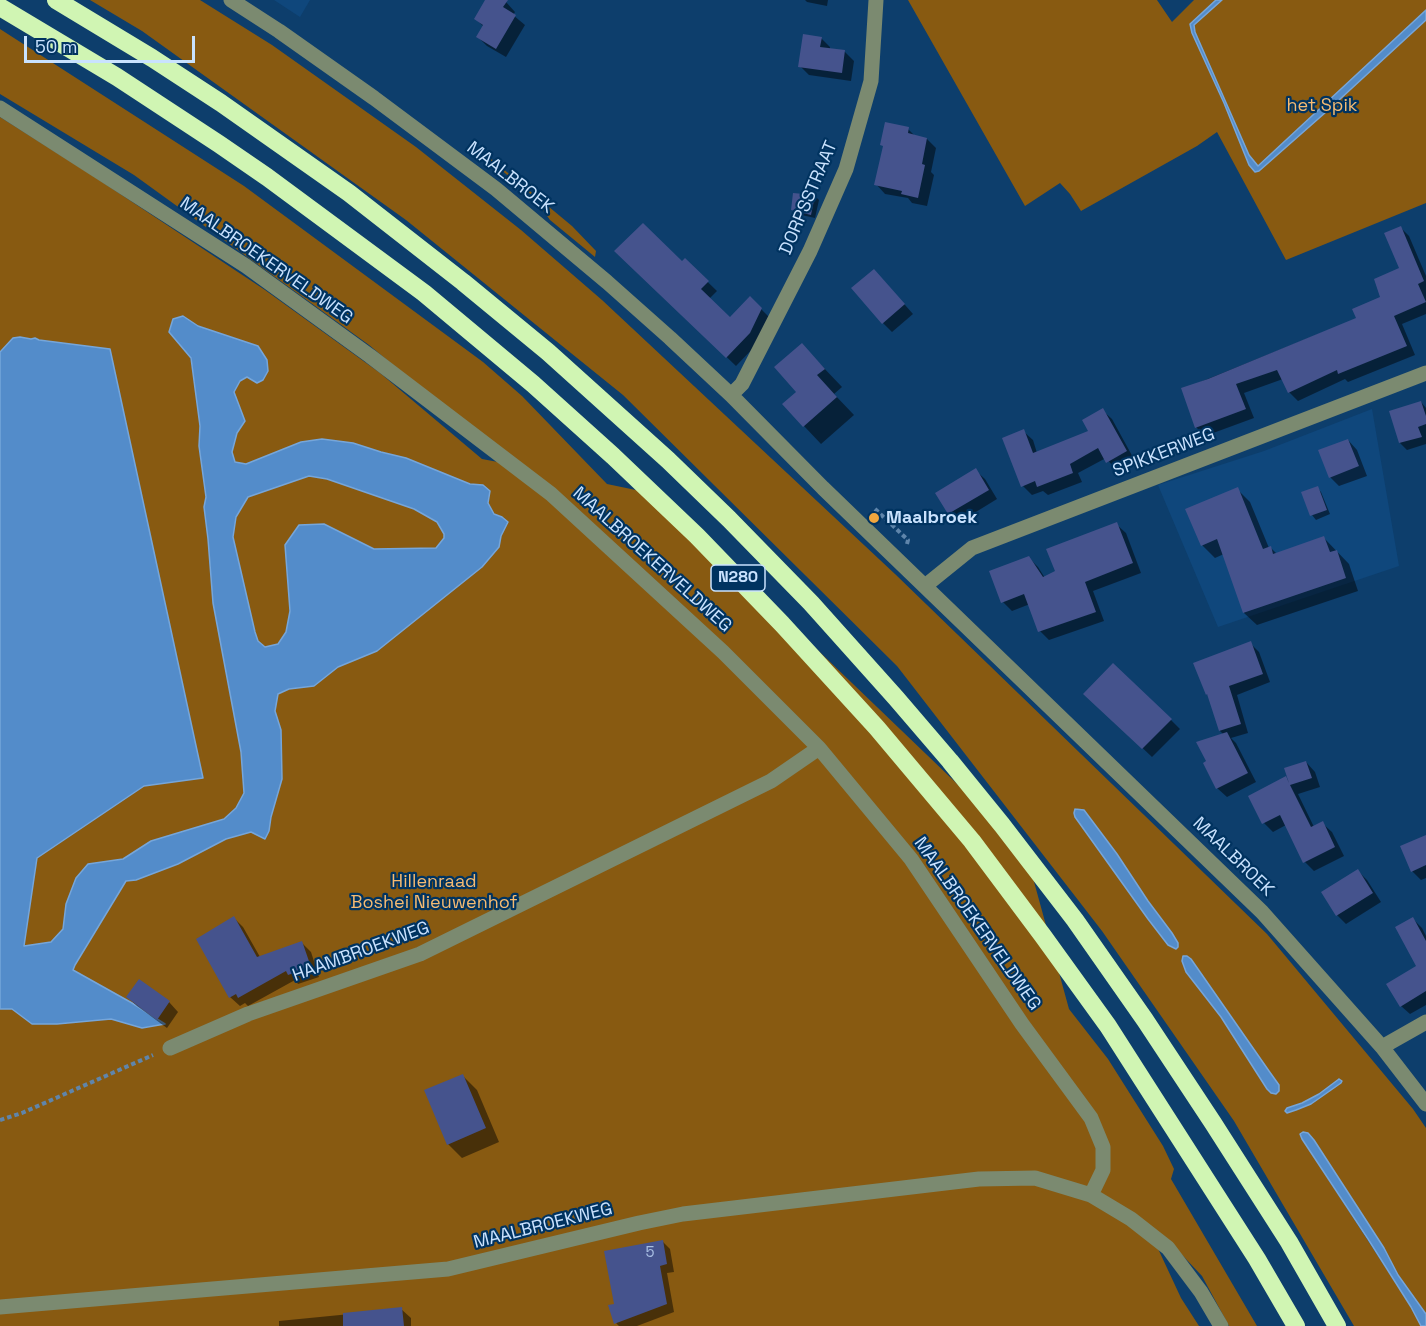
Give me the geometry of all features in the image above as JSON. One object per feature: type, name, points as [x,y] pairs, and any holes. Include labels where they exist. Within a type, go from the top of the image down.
[{"type":"highway","name":"N280","points":[[56,0],[152,58],[240,116],[350,193],[463,282],[548,352],[668,460],[811,603],[950,760],[1075,920],[1213,1123],[1289,1242],[1337,1326]]},
{"type":"highway","name":"N280","points":[[0,7],[117,77],[219,144],[424,292],[533,384],[697,536],[782,624],[877,728],[979,851],[1108,1026],[1257,1259],[1296,1326]]},
{"type":"street","name":"MAALBROEK","points":[[231,0],[365,91],[496,189],[607,282],[731,395],[823,488],[1262,912],[1382,1047],[1426,1104]]},
{"type":"street","name":"DORPSSTRAAT","points":[[731,395],[742,384],[810,251],[846,169],[871,81],[876,0]]},
{"type":"street","name":"MAALBROEKERVELDWEG","points":[[0,108],[246,266],[370,356],[551,494],[723,652],[819,748],[911,859],[1022,1024],[1090,1118],[1103,1148],[1103,1170],[1091,1195]]},
{"type":"street","name":"SPIKKERWEG","points":[[925,586],[972,548],[1426,373]]},
{"type":"street","name":"HAAMBROEKWEG","points":[[170,1048],[248,1014],[420,954],[771,780],[819,748]]},
{"type":"street","points":[[1382,1047],[1426,1022]]},
{"type":"street","name":"MAALBROEKWEG","points":[[0,1307],[448,1269],[683,1214],[979,1179],[1035,1178],[1091,1195],[1131,1219],[1168,1248],[1202,1292],[1221,1326]]},
{"type":"path","points":[[0,1120],[22,1113],[170,1048]]},
{"type":"shaded area","points":[[274,0],[310,0],[300,17]]},
{"type":"shaded area","points":[[1216,0],[1222,0],[1194,25],[1195,32],[1249,155],[1258,166],[1426,10],[1426,20],[1326,112],[1259,171],[1255,172],[1249,165],[1192,33],[1190,24]]},
{"type":"shaded area","points":[[183,316],[198,326],[258,346],[267,360],[268,371],[263,380],[257,383],[247,377],[240,381],[234,392],[245,421],[237,433],[232,452],[235,462],[246,464],[301,442],[322,439],[353,443],[406,458],[470,484],[483,485],[490,491],[488,503],[494,514],[508,522],[501,536],[499,547],[482,567],[377,651],[338,667],[314,686],[289,689],[278,694],[275,711],[281,730],[282,779],[265,839],[251,832],[226,839],[178,864],[136,880],[126,881],[73,970],[165,1024],[142,1028],[111,1019],[32,1024],[12,1009],[0,1009],[0,352],[13,338],[20,337],[110,349],[203,778],[144,786],[37,858],[24,946],[51,942],[63,929],[66,904],[76,878],[88,864],[123,859],[151,841],[224,819],[236,808],[244,793],[241,752],[213,603],[204,507],[206,497],[199,446],[200,426],[191,358],[169,332],[173,319]],"holes":[[[309,476],[327,479],[414,509],[437,522],[444,538],[436,548],[374,549],[324,524],[299,525],[285,545],[290,611],[286,632],[278,644],[265,647],[258,641],[255,632],[233,537],[236,517],[248,497]]]},
{"type":"shaded area","points":[[1372,409],[1399,566],[1218,627],[1158,485],[1264,451]]},
{"type":"shaded area","points":[[1075,809],[1084,810],[1117,854],[1172,933],[1178,943],[1176,949],[1168,945],[1148,919],[1075,817]]},
{"type":"shaded area","points":[[1183,956],[1191,959],[1279,1085],[1279,1091],[1276,1094],[1267,1089],[1221,1017],[1186,972],[1182,961]]},
{"type":"shaded area","points":[[1339,1079],[1341,1083],[1311,1104],[1287,1113],[1285,1111],[1319,1094]]},
{"type":"shaded area","points":[[1308,1133],[1314,1140],[1384,1248],[1398,1275],[1426,1314],[1426,1326],[1421,1326],[1368,1239],[1302,1139],[1300,1134]]},
{"type":"green space","points":[[90,0],[200,0],[272,45],[416,147],[521,230],[602,300],[895,574],[1267,934],[1413,1109],[1426,1128],[1426,1314],[1398,1275],[1384,1248],[1314,1140],[1308,1133],[1300,1134],[1421,1326],[1354,1326],[1234,1121],[1102,931],[897,666],[623,395],[406,220],[142,31]],"holes":[[[1084,810],[1117,854],[1172,933],[1100,851],[1075,817],[1074,813]],[[1187,956],[1191,959],[1269,1071],[1221,1017],[1186,972],[1182,961]]]},
{"type":"green space","name":"het Spik","points":[[908,0],[1157,0],[1172,22],[1194,0],[1426,0],[1426,203],[1286,260],[1217,132],[1197,146],[1081,211],[1060,183],[1025,206]]},
{"type":"green space","name":"Hillenraad Boshei Nieuwenhof","points":[[0,29],[244,186],[483,362],[522,396],[607,484],[655,494],[1025,849],[1069,1009],[1108,1059],[1163,1146],[1174,1169],[1171,1179],[1257,1326],[1229,1326],[1202,1276],[1167,1239],[1147,1225],[1181,1298],[1199,1326],[0,1326],[0,117],[265,290],[380,373],[482,459],[514,465],[369,345],[134,175],[0,94]],"holes":[[[183,316],[198,326],[258,346],[248,377],[240,381],[234,392],[240,410],[196,390]]]},
{"type":"green space","points":[[484,153],[572,226],[596,251],[595,257],[550,220],[533,196],[484,156]]},
{"type":"building","points":[[485,0],[508,0],[503,7],[516,15],[496,49],[476,37],[483,25],[474,19]]},
{"type":"building","points":[[803,34],[822,37],[820,47],[845,50],[842,73],[798,67]]},
{"type":"building","points":[[885,122],[909,127],[908,133],[927,138],[922,164],[925,165],[918,198],[901,194],[902,191],[874,185],[883,146],[880,145]]},
{"type":"building","points":[[793,193],[815,195],[811,215],[791,210]]},
{"type":"building","points":[[643,223],[682,261],[685,258],[709,281],[701,289],[730,317],[750,296],[762,308],[750,333],[726,358],[614,251]]},
{"type":"building","points":[[1401,226],[1424,281],[1418,284],[1426,302],[1394,316],[1407,346],[1338,374],[1337,370],[1288,393],[1277,370],[1236,384],[1246,409],[1195,428],[1181,388],[1356,318],[1352,309],[1380,297],[1374,279],[1399,268],[1384,233]]},
{"type":"building","points":[[874,269],[905,304],[882,324],[851,288]]},
{"type":"building","points":[[802,343],[825,369],[817,375],[837,397],[803,427],[782,404],[796,392],[774,367]]},
{"type":"building","points":[[1421,401],[1426,416],[1426,424],[1418,427],[1422,437],[1399,443],[1389,411]]},
{"type":"building","points":[[1103,408],[1127,451],[1106,463],[1098,448],[1070,464],[1073,473],[1037,487],[1035,481],[1021,487],[1002,438],[1024,429],[1033,453],[1088,431],[1082,420]]},
{"type":"building","points":[[1348,439],[1359,466],[1329,478],[1318,450]]},
{"type":"building","points":[[976,468],[989,490],[948,514],[935,493]]},
{"type":"building","points":[[1318,486],[1327,510],[1310,516],[1301,492]]},
{"type":"building","points":[[1238,487],[1263,549],[1271,546],[1273,554],[1324,536],[1330,552],[1337,550],[1346,578],[1243,613],[1217,539],[1201,546],[1185,509]]},
{"type":"building","points":[[1117,522],[1133,563],[1085,582],[1096,612],[1038,632],[1024,594],[1001,603],[989,571],[1029,556],[1043,577],[1055,571],[1046,549]]},
{"type":"building","points":[[1251,641],[1263,674],[1229,686],[1241,724],[1219,731],[1207,694],[1193,663]]},
{"type":"building","points":[[1113,663],[1172,719],[1142,749],[1083,694]]},
{"type":"building","points":[[1227,732],[1248,773],[1216,789],[1196,742]]},
{"type":"building","points":[[1306,761],[1312,778],[1290,785],[1311,827],[1323,821],[1335,847],[1303,863],[1280,815],[1262,824],[1248,796],[1286,776],[1289,783],[1284,768]]},
{"type":"building","points":[[1426,835],[1426,865],[1411,872],[1400,846]]},
{"type":"building","points":[[1358,869],[1373,893],[1336,916],[1321,892]]},
{"type":"building","points":[[234,916],[257,957],[302,941],[311,967],[288,975],[286,971],[238,998],[236,994],[229,998],[196,939]]},
{"type":"building","points":[[1413,917],[1426,941],[1426,991],[1400,1007],[1386,984],[1416,966],[1395,927]]},
{"type":"building","points":[[139,979],[170,1001],[157,1020],[126,997]]},
{"type":"building","points":[[463,1074],[486,1128],[447,1145],[424,1090]]},
{"type":"building","points":[[663,1240],[667,1264],[660,1266],[667,1304],[614,1324],[608,1305],[614,1304],[604,1251]]},
{"type":"building","points":[[402,1307],[404,1326],[343,1326],[343,1313]]},
{"type":"place","name":"Maalbroek","points":[[874,518]]}]
